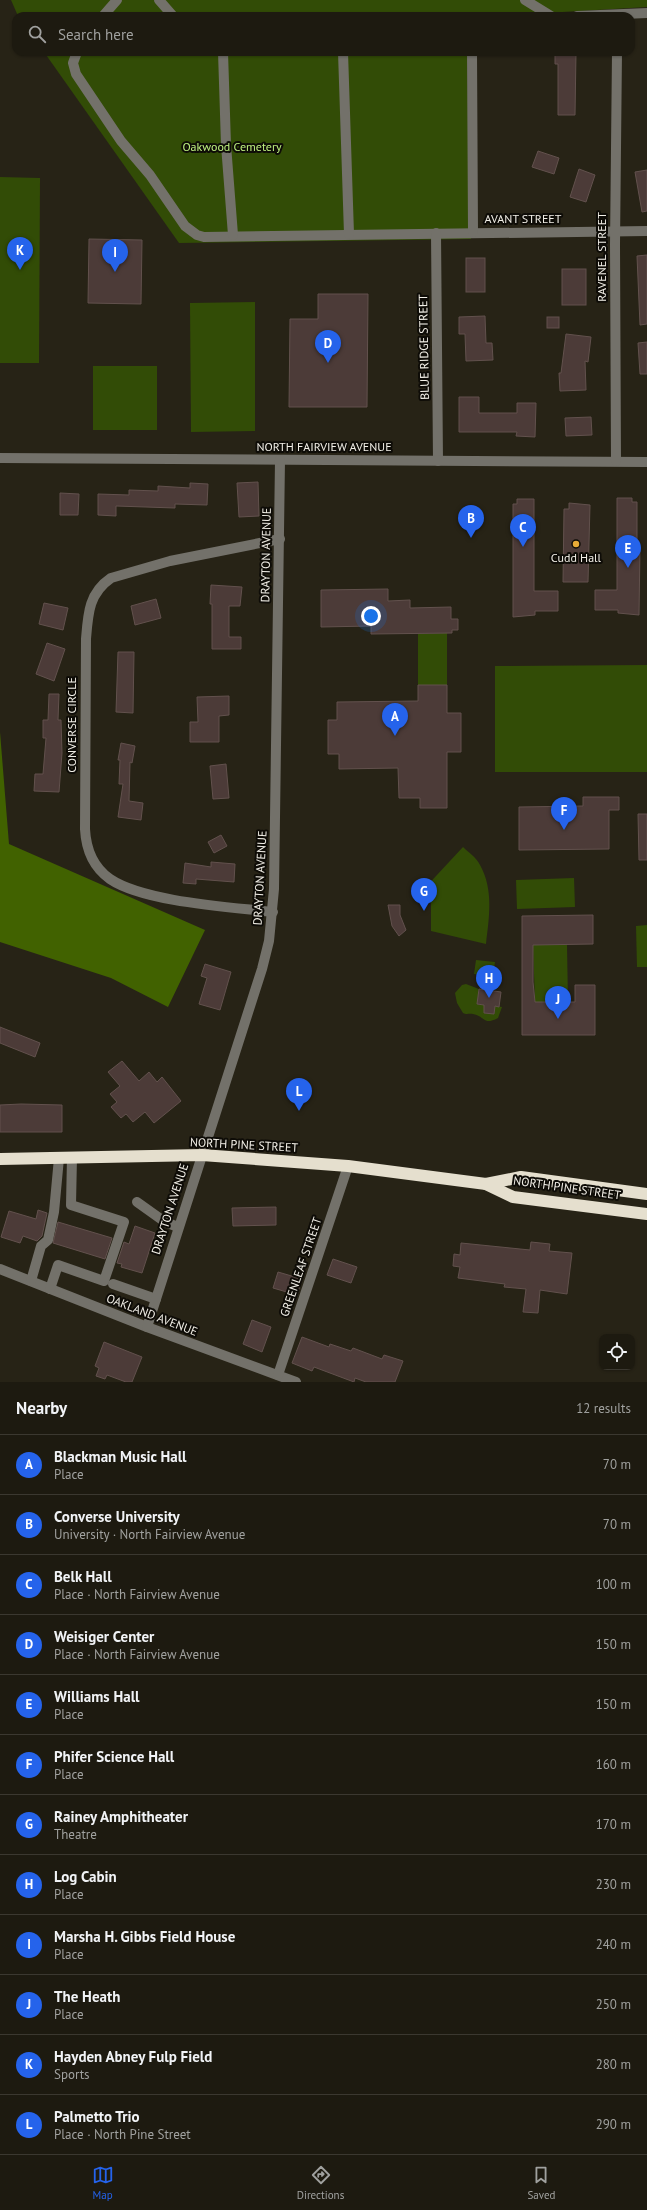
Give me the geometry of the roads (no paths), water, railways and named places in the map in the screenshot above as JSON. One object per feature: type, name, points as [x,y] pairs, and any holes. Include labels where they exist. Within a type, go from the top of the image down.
[{"type":"highway","name":"NORTH PINE STREET","points":[[0,1159],[202,1155],[348,1166],[486,1184],[513,1197],[647,1214]]},
{"type":"highway","name":"NORTH PINE STREET","points":[[486,1184],[521,1177],[647,1194]]},
{"type":"street","points":[[106,12],[117,0]]},
{"type":"street","points":[[159,0],[170,12]]},
{"type":"street","points":[[525,0],[544,12]]},
{"type":"street","points":[[635,14],[647,13]]},
{"type":"street","name":"AVANT STREET","points":[[76,56],[73,64],[76,74],[121,141],[150,175],[185,226],[197,235],[204,237],[473,232],[647,231]]},
{"type":"street","points":[[223,56],[226,145],[233,236]]},
{"type":"street","points":[[343,56],[349,234]]},
{"type":"street","points":[[472,56],[473,232]]},
{"type":"street","name":"RAVENEL STREET","points":[[616,461],[615,232],[617,56]]},
{"type":"street","name":"BLUE RIDGE STREET","points":[[436,233],[438,461]]},
{"type":"street","name":"NORTH FAIRVIEW AVENUE","points":[[0,458],[647,462]]},
{"type":"street","name":"DRAYTON AVENUE","points":[[147,1327],[262,969],[273,912],[280,539],[280,460]]},
{"type":"street","name":"CONVERSE CIRCLE","points":[[273,912],[193,903],[135,891],[121,886],[98,867],[90,855],[86,842],[85,829],[86,639],[89,608],[92,599],[103,584],[112,578],[170,561],[280,539]]},
{"type":"street","points":[[50,1289],[58,1265],[104,1281],[124,1222],[71,1205],[72,1157]]},
{"type":"street","points":[[31,1281],[41,1246],[48,1240],[54,1212],[59,1158]]},
{"type":"street","name":"GREENLEAF STREET","points":[[278,1375],[348,1166]]},
{"type":"street","points":[[137,1202],[165,1222],[178,1227]]},
{"type":"street","name":"OAKLAND AVENUE","points":[[0,1269],[147,1327],[296,1382]]},
{"type":"street","points":[[113,1284],[156,1299]]},
{"type":"place","name":"Hayden Abney Fulp Field","points":[[20,270]]},
{"type":"place","name":"Marsha H. Gibbs Field House","points":[[115,272]]},
{"type":"place","name":"Weisiger Center","points":[[328,363]]},
{"type":"place","name":"Converse University","points":[[471,538]]},
{"type":"place","name":"Cudd Hall","points":[[576,544]]},
{"type":"place","name":"Belk Hall","points":[[523,547]]},
{"type":"place","name":"Williams Hall","points":[[628,568]]},
{"type":"place","name":"Blackman Music Hall","points":[[395,736]]},
{"type":"place","name":"Phifer Science Hall","points":[[564,830]]},
{"type":"place","name":"Rainey Amphitheater","points":[[424,911]]},
{"type":"place","name":"Log Cabin","points":[[489,998]]},
{"type":"place","name":"The Heath","points":[[558,1019]]},
{"type":"place","name":"Palmetto Trio","points":[[299,1111]]},
{"type":"park label","name":"Oakwood Cemetery","points":[[232,147]]}]
